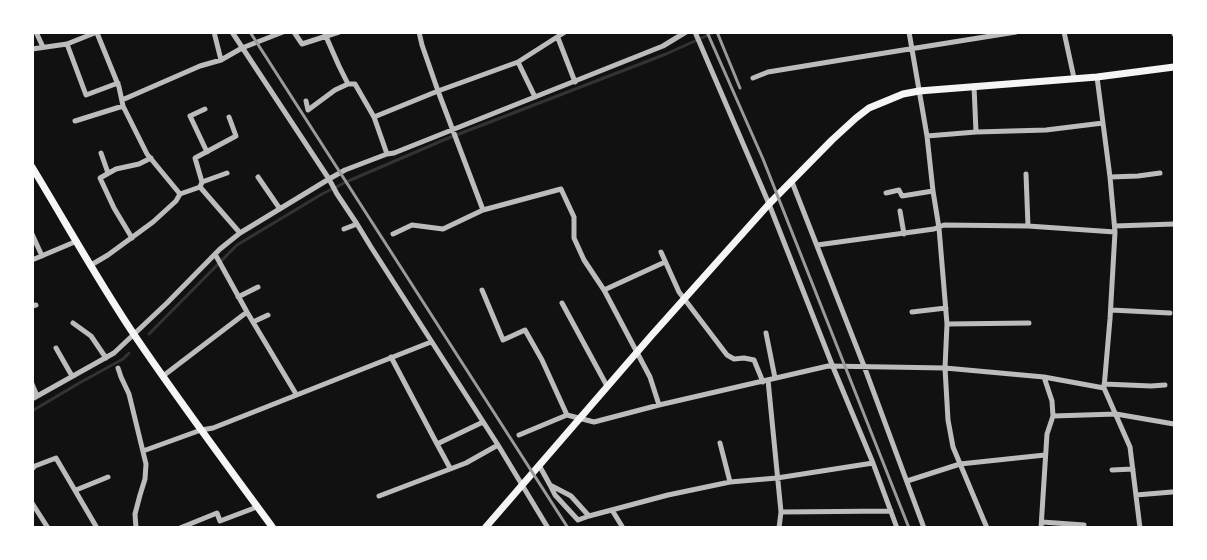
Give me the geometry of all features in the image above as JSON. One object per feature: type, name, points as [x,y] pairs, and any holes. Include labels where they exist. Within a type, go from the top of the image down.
[{"type":"main road","points":[[485,528],[607,386],[769,204],[832,140],[869,108],[903,94],[919,91],[1097,77],[1174,67]]},
{"type":"main road","points":[[32,166],[134,334],[273,528]]},
{"type":"street","points":[[36,32],[43,47]]},
{"type":"street","points":[[214,32],[221,60]]},
{"type":"street","points":[[232,32],[330,180],[337,194],[498,445],[548,528]]},
{"type":"street","points":[[75,121],[122,103],[200,66],[221,60],[242,48],[283,32]]},
{"type":"street","points":[[294,32],[302,44],[324,35],[339,32]]},
{"type":"street","points":[[419,32],[438,91],[483,210]]},
{"type":"street","points":[[374,117],[518,62],[565,32]]},
{"type":"street","points":[[32,384],[35,397],[114,353],[240,233],[345,170],[454,130],[663,46],[686,32]]},
{"type":"street","points":[[909,32],[927,136],[939,228],[947,324],[945,368],[948,420],[953,447],[987,528]]},
{"type":"street","points":[[753,78],[768,72],[1016,32]]},
{"type":"street","points":[[1064,32],[1074,78]]},
{"type":"street","points":[[32,49],[67,44],[97,33],[118,83],[122,103],[147,154],[180,194]]},
{"type":"street","points":[[696,33],[769,204],[898,528]]},
{"type":"street","points":[[324,35],[348,84]]},
{"type":"street","points":[[558,38],[574,82]]},
{"type":"street","points":[[67,44],[86,95],[118,83]]},
{"type":"street","points":[[518,62],[535,97]]},
{"type":"street","points":[[1097,77],[1115,232],[1111,310],[1104,386],[1130,447],[1140,528]]},
{"type":"street","points":[[306,101],[308,110],[335,90],[348,84],[355,84],[374,117],[387,154]]},
{"type":"street","points":[[974,86],[976,132]]},
{"type":"street","points":[[205,109],[190,116],[207,152]]},
{"type":"street","points":[[229,117],[236,136],[195,158],[201,184],[240,233]]},
{"type":"street","points":[[927,136],[976,132],[1046,130],[1103,122]]},
{"type":"street","points":[[101,153],[108,173]]},
{"type":"street","points":[[132,238],[114,208],[100,178],[116,169],[139,164],[151,158]]},
{"type":"street","points":[[1110,176],[1138,176],[1160,172]]},
{"type":"street","points":[[91,265],[153,222],[180,194],[227,173]]},
{"type":"street","points":[[1026,174],[1028,226]]},
{"type":"street","points":[[258,177],[280,208]]},
{"type":"street","points":[[792,182],[864,366],[924,528]]},
{"type":"street","points":[[393,234],[412,225],[443,229],[483,210],[561,189],[574,218],[574,238],[584,260],[604,290],[637,352],[650,378],[659,405]]},
{"type":"street","points":[[886,193],[898,190],[902,196],[933,191]]},
{"type":"street","points":[[900,211],[904,234]]},
{"type":"street","points":[[344,229],[357,224]]},
{"type":"street","points":[[1114,226],[1174,224]]},
{"type":"street","points":[[817,245],[904,234],[939,228],[944,225],[1028,226],[1115,232]]},
{"type":"street","points":[[32,234],[42,256]]},
{"type":"street","points":[[32,260],[76,241]]},
{"type":"street","points":[[661,252],[679,292],[727,355],[734,359],[754,360],[765,381],[778,478],[781,512],[779,528]]},
{"type":"street","points":[[216,255],[238,297],[296,394]]},
{"type":"street","points":[[604,290],[665,262]]},
{"type":"street","points":[[238,297],[258,287]]},
{"type":"street","points":[[482,290],[503,340],[525,330],[542,360],[568,415]]},
{"type":"street","points":[[562,304],[607,386]]},
{"type":"street","points":[[912,312],[946,308]]},
{"type":"street","points":[[1111,310],[1170,313]]},
{"type":"street","points":[[163,376],[247,312]]},
{"type":"street","points":[[253,322],[268,315]]},
{"type":"street","points":[[73,323],[91,336],[106,358]]},
{"type":"street","points":[[947,324],[1029,323]]},
{"type":"street","points":[[766,333],[775,378]]},
{"type":"street","points":[[143,451],[201,430],[213,428],[431,342]]},
{"type":"street","points":[[56,348],[72,376]]},
{"type":"street","points":[[391,357],[450,468]]},
{"type":"street","points":[[519,435],[568,415],[594,422],[828,366],[945,368],[1044,377],[1104,386],[1165,385]]},
{"type":"street","points":[[118,368],[129,394],[146,464],[145,480],[135,514],[136,528]]},
{"type":"street","points":[[1044,377],[1052,401],[1053,416],[1047,434],[1041,525],[1084,525]]},
{"type":"street","points":[[1053,416],[1116,414],[1173,422]]},
{"type":"street","points":[[437,444],[483,422]]},
{"type":"street","points":[[720,443],[730,482]]},
{"type":"street","points":[[379,496],[466,463],[498,445]]},
{"type":"street","points":[[907,481],[960,464],[1045,455]]},
{"type":"street","points":[[32,469],[56,458],[96,528]]},
{"type":"street","points":[[539,465],[556,495],[578,520],[668,495],[730,482],[778,478],[873,464]]},
{"type":"street","points":[[1112,470],[1133,469]]},
{"type":"street","points":[[76,490],[108,477]]},
{"type":"street","points":[[550,485],[571,496],[589,516]]},
{"type":"street","points":[[1136,495],[1172,492]]},
{"type":"street","points":[[561,502],[567,494]]},
{"type":"street","points":[[32,503],[48,528]]},
{"type":"street","points":[[180,528],[217,513],[220,521],[257,507]]},
{"type":"street","points":[[612,510],[623,528]]},
{"type":"street","points":[[781,512],[891,511]]},
{"type":"waterway","points":[[149,334],[237,245],[322,194],[446,139],[666,54],[715,32]]},
{"type":"waterway","points":[[32,411],[123,359],[129,353]]},
{"type":"railway","points":[[250,32],[568,528]]},
{"type":"railway","points":[[707,32],[763,159],[909,528]]},
{"type":"railway","points":[[717,32],[740,88]]}]
